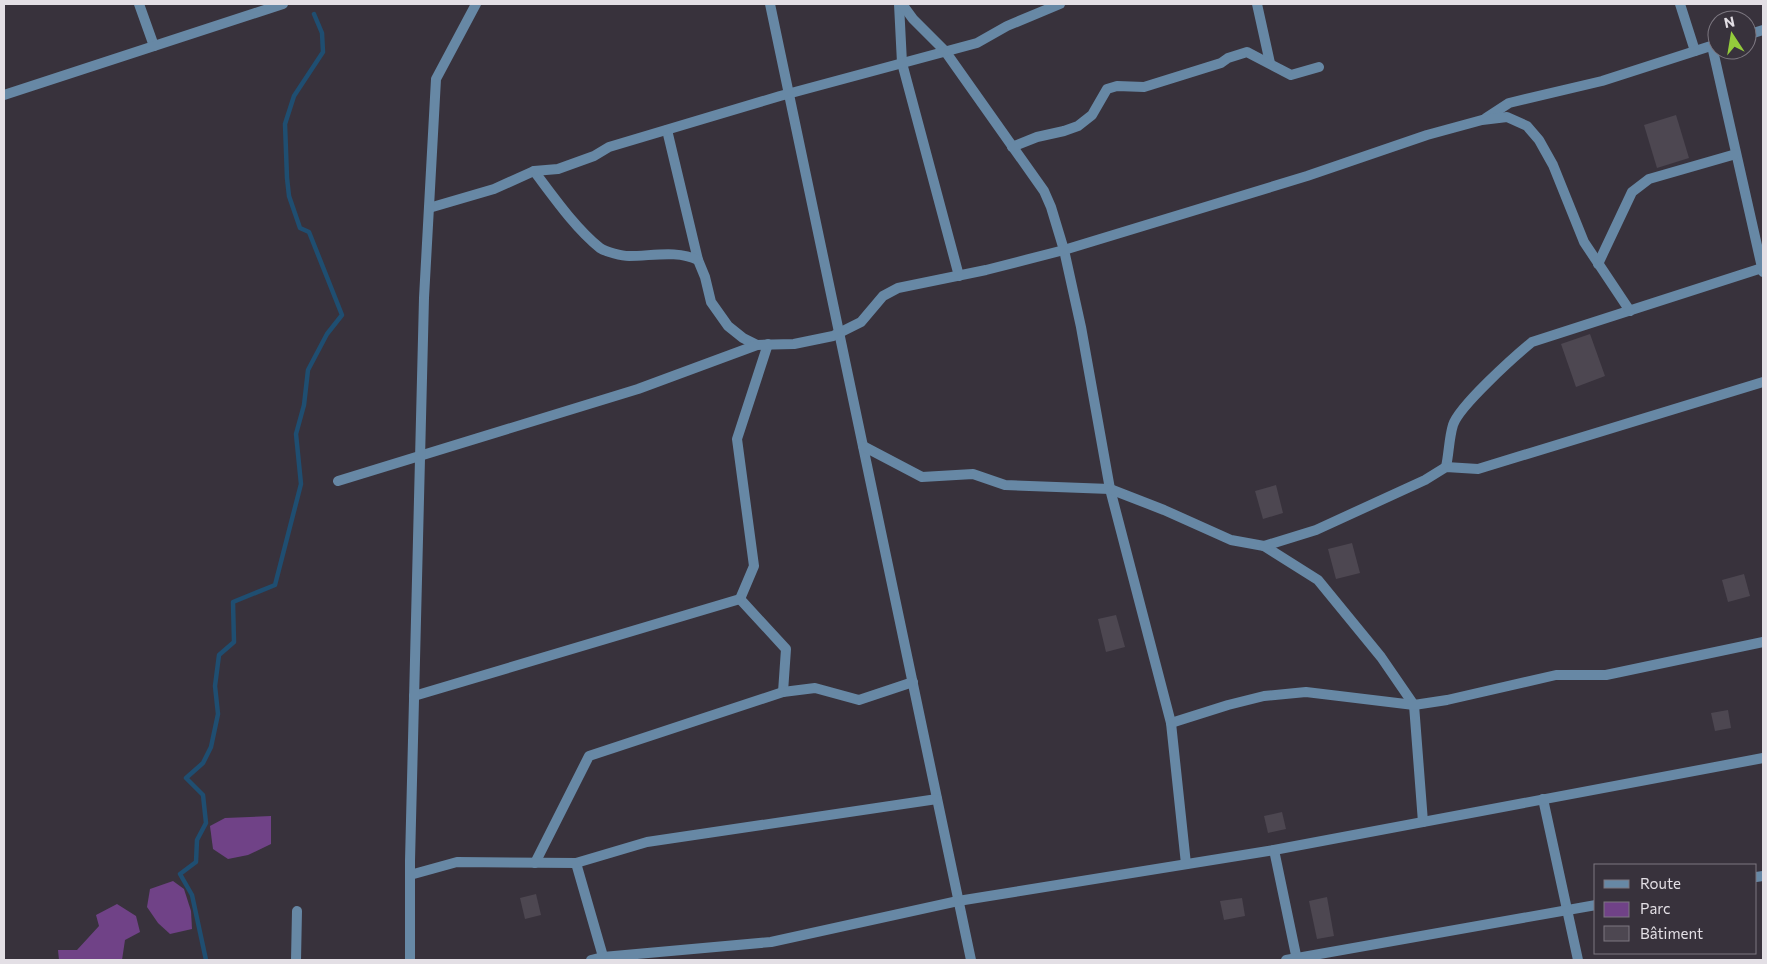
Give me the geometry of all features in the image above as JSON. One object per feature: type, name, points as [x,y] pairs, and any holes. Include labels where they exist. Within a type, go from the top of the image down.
[{"type":"street","points":[[139,4],[154,46]]},
{"type":"street","points":[[4,95],[283,4]]},
{"type":"street","points":[[410,960],[410,875],[424,298],[436,79],[476,4]]},
{"type":"street","points":[[770,4],[971,960]]},
{"type":"street","points":[[900,4],[944,51],[1044,191],[1051,207],[1064,250],[1081,327],[1110,489],[1171,723],[1186,864]]},
{"type":"street","points":[[900,4],[902,63],[959,276]]},
{"type":"street","points":[[429,208],[494,189],[534,172],[558,169],[594,156],[610,147],[790,93],[978,43],[1008,26],[1060,4]]},
{"type":"street","points":[[1257,4],[1270,63]]},
{"type":"street","points":[[1680,4],[1695,51]]},
{"type":"street","points":[[1482,120],[1509,103],[1602,81],[1707,47]]},
{"type":"street","points":[[1012,147],[1037,136],[1064,131],[1078,126],[1092,115],[1107,89],[1116,86],[1144,87],[1221,63],[1228,58],[1247,52],[1291,75],[1319,67]]},
{"type":"street","points":[[1446,467],[1453,423],[1463,409],[1532,342],[1763,270],[1736,154],[1717,60]]},
{"type":"street","points":[[338,481],[638,389],[757,345],[794,344],[833,336],[861,322],[883,296],[898,288],[959,276],[1064,250],[1307,176],[1427,135],[1482,120],[1507,117],[1527,126],[1539,140],[1553,165],[1584,242],[1630,311]]},
{"type":"street","points":[[667,130],[698,260],[705,277],[711,302],[728,326],[743,338],[757,345]]},
{"type":"street","points":[[1598,264],[1632,192],[1649,179],[1736,154]]},
{"type":"street","points":[[534,172],[570,217],[601,249],[627,256],[677,254],[690,256],[698,260]]},
{"type":"street","points":[[740,599],[754,566],[736,439],[768,344]]},
{"type":"street","points":[[1264,546],[1316,530],[1424,480],[1446,467],[1478,469],[1763,382]]},
{"type":"street","points":[[863,446],[922,477],[973,474],[1005,485],[1110,489],[1232,540],[1264,546],[1318,580],[1381,657],[1414,705],[1423,822]]},
{"type":"street","points":[[414,696],[740,599]]},
{"type":"street","points":[[740,599],[786,649],[784,692]]},
{"type":"street","points":[[1171,723],[1264,696],[1306,692],[1414,705],[1447,700],[1556,675],[1606,674],[1763,642]]},
{"type":"street","points":[[535,863],[589,756],[784,692],[815,688],[859,700],[913,682]]},
{"type":"street","points":[[591,960],[771,942],[958,901],[1274,850],[1763,758]]},
{"type":"street","points":[[410,875],[457,862],[576,863],[647,842],[937,799]]},
{"type":"street","points":[[1543,799],[1578,960]]},
{"type":"street","points":[[1274,850],[1297,959]]},
{"type":"street","points":[[576,863],[604,959]]},
{"type":"street","points":[[1286,960],[1594,906]]},
{"type":"street","points":[[296,960],[297,910]]},
{"type":"green space","points":[[271,816],[271,844],[248,855],[228,859],[213,849],[210,826],[225,818]]},
{"type":"green space","points":[[173,881],[184,889],[191,911],[192,929],[170,934],[158,923],[147,907],[150,889]]},
{"type":"green space","points":[[117,904],[136,916],[140,932],[125,940],[122,960],[59,960],[58,950],[77,950],[99,926],[96,915]]},
{"type":"building","points":[[1676,115],[1689,158],[1657,168],[1644,125]]},
{"type":"building","points":[[1590,334],[1605,376],[1576,387],[1561,344]]},
{"type":"building","points":[[1276,485],[1283,513],[1263,519],[1255,491]]},
{"type":"building","points":[[1352,543],[1360,573],[1336,579],[1328,549]]},
{"type":"building","points":[[1744,574],[1750,596],[1728,602],[1722,580]]},
{"type":"building","points":[[1116,615],[1125,647],[1106,652],[1098,619]]},
{"type":"building","points":[[1728,710],[1731,728],[1715,731],[1711,713]]},
{"type":"building","points":[[1282,812],[1286,829],[1268,833],[1264,816]]},
{"type":"building","points":[[536,894],[541,915],[525,919],[520,898]]},
{"type":"building","points":[[1327,897],[1334,936],[1317,939],[1309,901]]},
{"type":"building","points":[[1242,898],[1245,916],[1224,920],[1220,901]]},
{"type":"waterway","points":[[206,960],[192,895],[180,874],[196,862],[197,840],[206,823],[203,795],[186,778],[203,763],[211,747],[218,714],[215,686],[219,655],[234,642],[233,602],[275,585],[301,484],[296,434],[304,405],[308,370],[327,334],[342,315],[309,232],[300,228],[289,196],[287,178],[285,124],[294,96],[323,52],[322,33],[314,14]]}]
